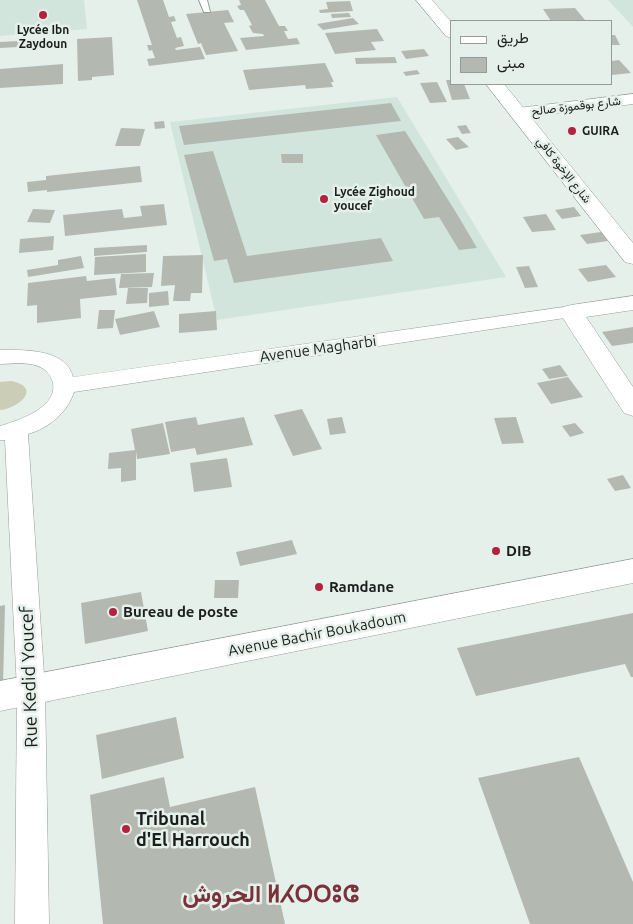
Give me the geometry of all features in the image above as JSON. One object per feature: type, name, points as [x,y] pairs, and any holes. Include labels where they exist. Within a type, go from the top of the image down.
[{"type":"main road","points":[[424,0],[450,31]]},
{"type":"main road","name":"شارع الإخوة كافي","points":[[496,85],[633,257]]},
{"type":"main road","points":[[633,303],[571,312],[633,407]]},
{"type":"main road","name":"Avenue Bachir Boukadoum","points":[[0,696],[633,571]]},
{"type":"street","name":"شارع بوقموزة صالح","points":[[519,113],[633,100]]},
{"type":"street","name":"Avenue Magharbi","points":[[65,386],[571,312]]},
{"type":"street","points":[[0,357],[24,356],[46,360],[56,367],[63,376],[65,386],[62,400],[52,412],[36,423],[8,432]]},
{"type":"street","name":"Rue Kedid Youcef","points":[[8,432],[31,690],[32,924]]},
{"type":"lane","points":[[203,0],[207,10]]},
{"type":"shaded area","name":"Lycée Ibn Zaydoun","points":[[0,0],[84,0],[87,29],[0,36]]},
{"type":"shaded area","points":[[608,0],[633,0],[633,27]]},
{"type":"shaded area","name":"Lycée Zighoud youcef","points":[[397,97],[506,277],[217,320],[170,122]]},
{"type":"green space","points":[[11,381],[25,388],[25,397],[15,405],[0,410],[0,382]]},
{"type":"building","points":[[137,0],[163,0],[169,17],[174,16],[176,21],[171,22],[177,38],[181,37],[184,46],[175,48],[176,50],[200,47],[205,59],[149,66],[147,59],[155,58],[152,50],[149,51],[147,45],[152,45]]},
{"type":"building","points":[[239,0],[265,0],[279,26],[285,26],[288,31],[284,31],[288,39],[297,38],[300,44],[246,50],[240,38],[264,36],[263,34],[253,33],[249,26],[252,25],[244,10],[240,10],[237,6],[241,5]]},
{"type":"building","points":[[350,1],[353,11],[320,13],[319,10],[328,9],[326,2]]},
{"type":"building","points":[[575,8],[585,20],[550,20],[543,9]]},
{"type":"building","points":[[228,10],[234,22],[224,23],[238,51],[206,55],[201,43],[198,44],[186,14]]},
{"type":"building","points":[[349,13],[351,17],[332,18],[331,14]]},
{"type":"building","points":[[353,18],[359,24],[323,30],[317,24]]},
{"type":"building","points":[[377,29],[384,41],[371,42],[376,50],[335,54],[325,33]]},
{"type":"building","points":[[613,35],[615,35],[620,45],[613,45]]},
{"type":"building","points":[[112,37],[114,75],[92,77],[92,80],[78,81],[77,39]]},
{"type":"building","points":[[38,40],[37,46],[0,48],[0,42]]},
{"type":"building","points":[[424,49],[429,56],[406,59],[401,51]]},
{"type":"building","points":[[395,57],[397,63],[356,64],[355,58]]},
{"type":"building","points":[[619,60],[631,73],[613,75],[613,61]]},
{"type":"building","points":[[325,63],[334,82],[331,82],[333,87],[306,89],[305,85],[249,90],[243,70]]},
{"type":"building","points":[[63,64],[63,84],[0,88],[0,69]]},
{"type":"building","points":[[417,70],[420,74],[406,76],[403,72]]},
{"type":"building","points":[[446,80],[450,80],[450,85],[464,85],[470,99],[452,100]]},
{"type":"building","points":[[437,82],[447,102],[430,103],[420,83]]},
{"type":"building","points":[[391,103],[401,121],[184,145],[179,126]]},
{"type":"building","points":[[164,121],[165,128],[155,129],[154,122]]},
{"type":"building","points":[[466,125],[471,133],[462,134],[457,126]]},
{"type":"building","points":[[121,128],[145,129],[140,146],[115,146]]},
{"type":"building","points":[[405,131],[477,248],[459,250],[439,217],[424,219],[376,135]]},
{"type":"building","points":[[458,137],[469,147],[456,150],[446,139]]},
{"type":"building","points":[[213,151],[247,256],[381,238],[393,261],[234,283],[227,259],[214,261],[184,155]]},
{"type":"building","points":[[281,154],[303,154],[303,163],[282,163]]},
{"type":"building","points":[[140,166],[142,182],[47,192],[47,190],[28,192],[27,182],[46,180],[46,176]]},
{"type":"building","points":[[164,204],[167,225],[65,236],[63,215],[122,209],[124,218],[142,216],[140,206]]},
{"type":"building","points":[[574,207],[581,216],[562,219],[555,210]]},
{"type":"building","points":[[33,209],[55,210],[50,223],[27,222]]},
{"type":"building","points":[[546,214],[556,230],[532,232],[523,217]]},
{"type":"building","points":[[601,232],[608,241],[587,244],[580,235]]},
{"type":"building","points":[[54,236],[53,250],[19,253],[20,239]]},
{"type":"building","points":[[147,245],[147,252],[94,256],[94,248]]},
{"type":"building","points":[[146,254],[146,272],[94,275],[95,257]]},
{"type":"building","points":[[203,255],[202,293],[191,293],[190,301],[173,301],[175,285],[161,286],[163,256]]},
{"type":"building","points":[[81,256],[84,268],[28,277],[27,270],[58,265],[58,260]]},
{"type":"building","points":[[606,265],[616,277],[588,282],[578,269]]},
{"type":"building","points":[[529,266],[538,287],[525,288],[516,267]]},
{"type":"building","points":[[154,273],[152,287],[119,288],[121,274]]},
{"type":"building","points":[[86,276],[87,281],[115,278],[117,295],[80,299],[81,318],[37,323],[37,305],[27,306],[28,283]]},
{"type":"building","points":[[128,288],[148,288],[147,303],[126,304]]},
{"type":"building","points":[[168,291],[169,305],[149,307],[149,293]]},
{"type":"building","points":[[99,310],[115,310],[113,328],[97,329]]},
{"type":"building","points":[[154,311],[160,327],[120,335],[115,319]]},
{"type":"building","points":[[216,311],[217,330],[179,333],[179,314]]},
{"type":"building","points":[[633,327],[633,343],[612,346],[602,332]]},
{"type":"building","points":[[560,365],[568,376],[549,379],[542,369]]},
{"type":"building","points":[[568,377],[583,397],[551,404],[537,383]]},
{"type":"building","points":[[302,409],[322,449],[293,456],[274,415]]},
{"type":"building","points":[[196,417],[198,425],[244,417],[253,445],[197,455],[195,448],[171,452],[165,422]]},
{"type":"building","points":[[342,417],[346,433],[330,435],[327,419]]},
{"type":"building","points":[[516,417],[524,443],[502,444],[494,418]]},
{"type":"building","points":[[163,423],[170,454],[137,459],[136,451],[136,480],[121,482],[121,468],[108,469],[109,453],[135,450],[131,429]]},
{"type":"building","points":[[575,423],[584,433],[570,437],[562,426]]},
{"type":"building","points":[[227,458],[232,487],[194,492],[190,463]]},
{"type":"building","points":[[623,475],[631,488],[615,491],[607,479]]},
{"type":"building","points":[[292,540],[297,554],[240,566],[236,552]]},
{"type":"building","points":[[215,580],[239,580],[238,598],[214,598]]},
{"type":"building","name":"Bureau de poste","points":[[141,592],[148,631],[85,644],[81,603]]},
{"type":"building","points":[[5,605],[3,686],[0,686],[0,606]]},
{"type":"building","points":[[633,613],[633,677],[631,677],[625,664],[476,696],[457,648]]},
{"type":"building","points":[[176,717],[184,758],[102,779],[96,735]]},
{"type":"building","points":[[579,757],[633,882],[633,924],[530,924],[478,778]]},
{"type":"building","points":[[164,777],[170,807],[255,787],[285,924],[103,924],[90,795]]},
{"type":"place","name":"Lycée Ibn Zaydoun","points":[[43,15]]},
{"type":"place","name":"GUIRA","points":[[572,131]]},
{"type":"place","name":"Lycée Zighoud youcef","points":[[324,199]]},
{"type":"place","name":"DIB","points":[[496,551]]},
{"type":"place","name":"Ramdane","points":[[319,587]]},
{"type":"place","name":"Bureau de poste","points":[[113,612]]},
{"type":"place","name":"Tribunal d'El Harrouch","points":[[126,829]]},
{"type":"district","name":"الحروش ⵍⵃⵔⵔⵓⵛ","points":[[271,894]]}]
